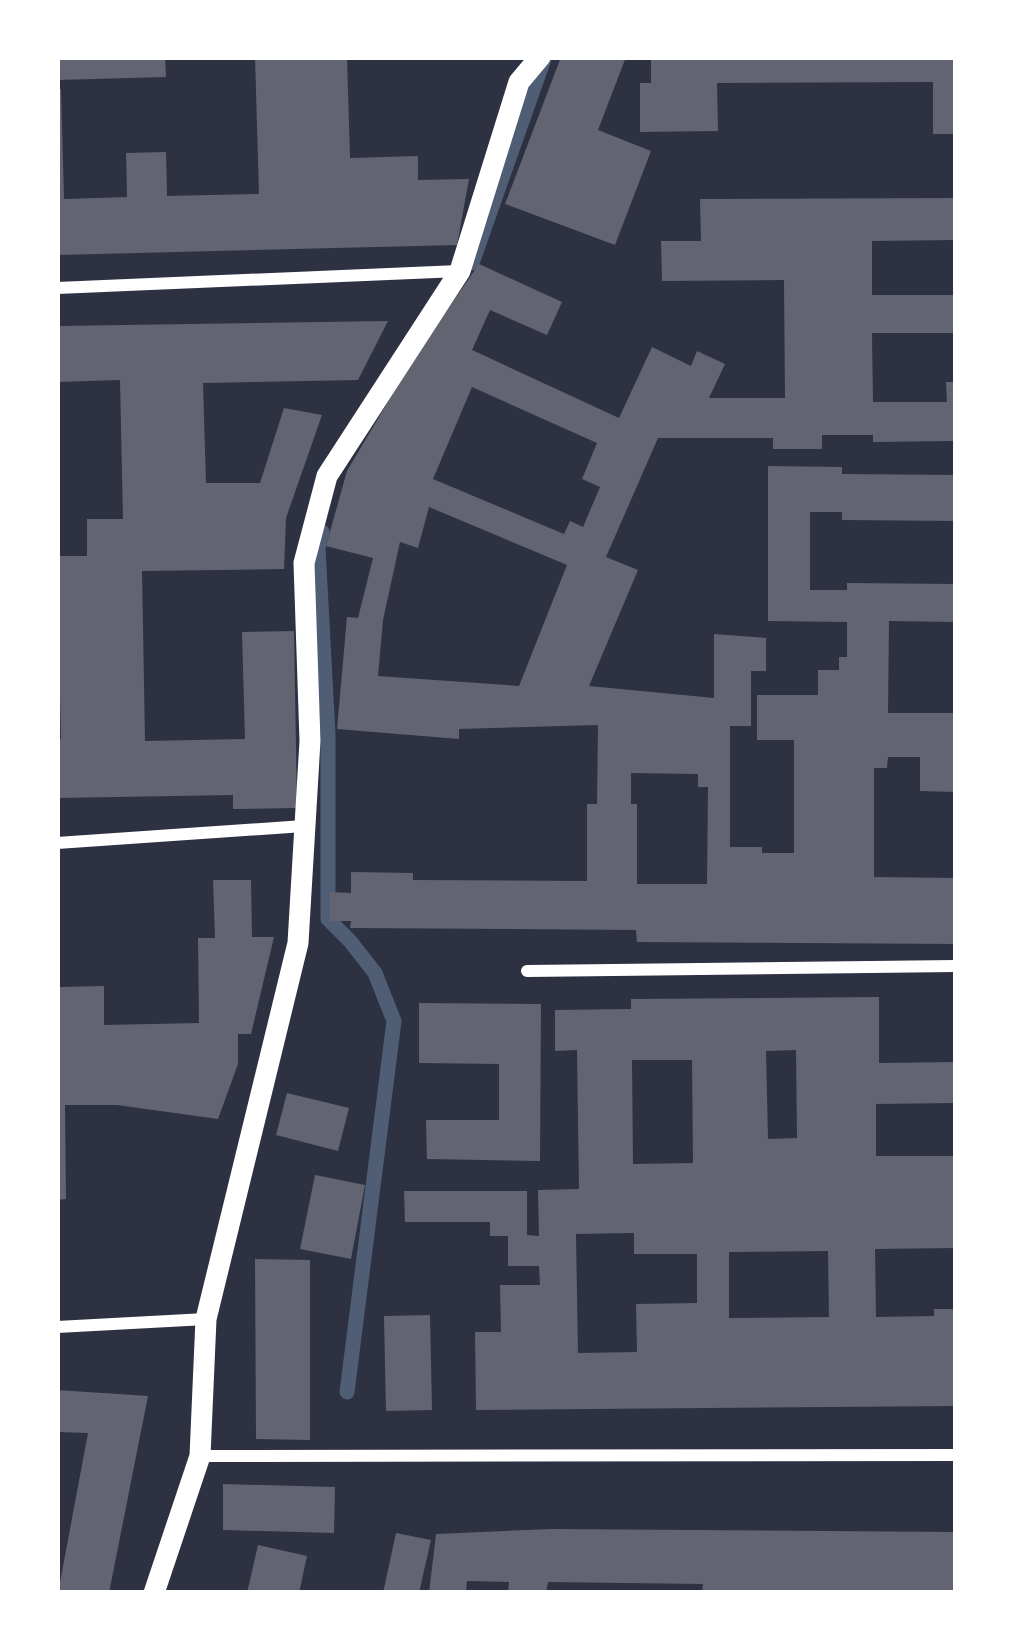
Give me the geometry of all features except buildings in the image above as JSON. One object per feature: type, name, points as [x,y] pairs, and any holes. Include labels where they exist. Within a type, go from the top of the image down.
[{"type":"street","points":[[154,1593],[200,1456],[206,1318],[298,943],[310,741],[304,563],[327,476],[460,271],[519,82],[540,57]]},
{"type":"street","points":[[57,288],[460,271]]},
{"type":"street","points":[[57,844],[304,826]]},
{"type":"street","points":[[526,971],[956,966]]},
{"type":"street","points":[[57,1327],[206,1318]]},
{"type":"street","points":[[200,1456],[956,1455]]},
{"type":"waterway","points":[[472,263],[544,59]]},
{"type":"waterway","points":[[322,532],[318,548],[328,734],[328,919],[375,973],[394,1021],[347,1392]]}]
